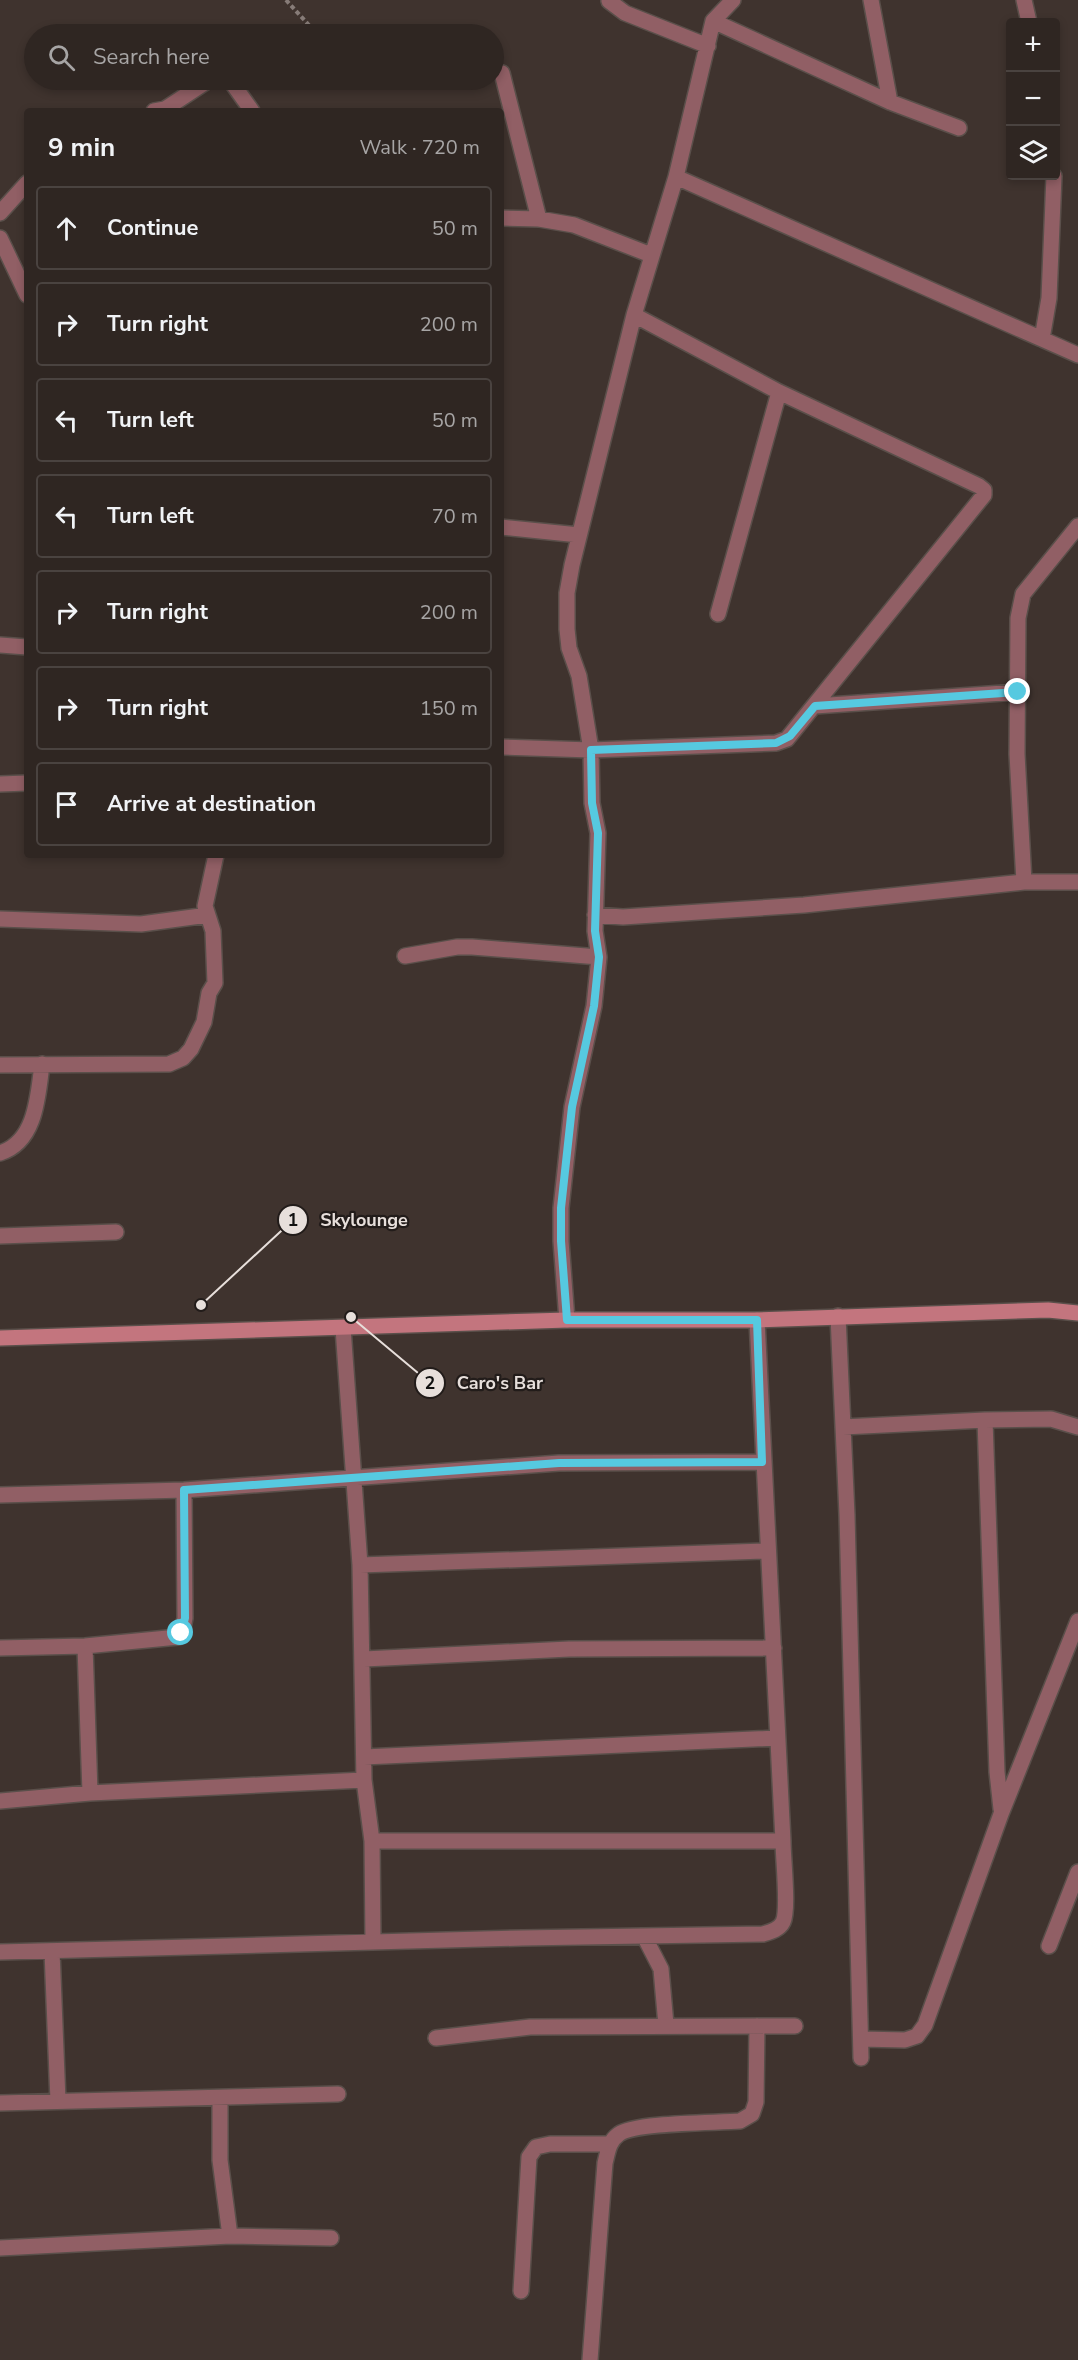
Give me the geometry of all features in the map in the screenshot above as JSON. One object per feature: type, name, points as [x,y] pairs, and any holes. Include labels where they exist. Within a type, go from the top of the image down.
[{"type":"main road","points":[[0,1338],[567,1320],[757,1320],[1048,1310],[1078,1313]]},
{"type":"street","points":[[567,1320],[561,1208],[572,1107],[594,1006],[599,957],[595,915],[598,833],[592,803],[591,750],[579,676],[569,648],[567,593],[579,535],[634,315],[676,177],[713,21],[733,0]]},
{"type":"street","points":[[871,0],[890,102]]},
{"type":"street","points":[[1024,0],[1028,18]]},
{"type":"street","points":[[609,1],[625,13],[708,46]]},
{"type":"street","points":[[713,21],[890,102],[959,128]]},
{"type":"street","points":[[504,81],[539,219]]},
{"type":"street","points":[[165,108],[193,90]]},
{"type":"street","points":[[237,90],[250,108]]},
{"type":"street","points":[[676,177],[1078,355]]},
{"type":"street","points":[[1042,339],[1049,298],[1054,180]]},
{"type":"street","points":[[0,213],[24,186]]},
{"type":"street","points":[[504,218],[539,219],[574,225],[651,255]]},
{"type":"street","points":[[0,238],[24,289]]},
{"type":"street","points":[[504,747],[591,750],[776,743],[790,736],[984,495],[984,490],[779,392],[634,315]]},
{"type":"street","points":[[718,614],[779,392]]},
{"type":"street","points":[[1024,882],[1017,754],[1020,601],[1023,594],[1078,526]]},
{"type":"street","points":[[504,527],[579,535]]},
{"type":"street","points":[[0,645],[24,647]]},
{"type":"street","points":[[815,706],[1018,692]]},
{"type":"street","points":[[0,784],[24,783]]},
{"type":"street","points":[[0,1065],[169,1064],[183,1058],[191,1049],[204,1022],[209,993],[215,983],[213,931],[206,896],[213,876],[216,858]]},
{"type":"street","points":[[595,915],[623,917],[804,905],[1024,882],[1078,882]]},
{"type":"street","points":[[0,919],[141,924],[208,915]]},
{"type":"street","points":[[405,956],[457,947],[472,947],[599,957]]},
{"type":"street","points":[[0,1153],[18,1144],[28,1129],[37,1100],[42,1065]]},
{"type":"street","points":[[0,1236],[116,1232]]},
{"type":"street","points":[[838,1316],[861,2058]]},
{"type":"street","points":[[0,1952],[763,1934],[776,1929],[782,1923],[785,1910],[783,1841],[762,1462],[757,1320]]},
{"type":"street","points":[[343,1328],[360,1565],[364,1659],[361,1695],[364,1780],[372,1841],[373,1942]]},
{"type":"street","points":[[843,1427],[1051,1419],[1078,1427]]},
{"type":"street","points":[[985,1420],[1001,1814]]},
{"type":"street","points":[[0,1495],[184,1490],[559,1463],[762,1462]]},
{"type":"street","points":[[0,1648],[85,1646],[178,1637],[185,1618],[184,1490]]},
{"type":"street","points":[[360,1565],[767,1551]]},
{"type":"street","points":[[861,2039],[905,2040],[917,2036],[925,2025],[1001,1814],[1078,1621]]},
{"type":"street","points":[[85,1646],[90,1793]]},
{"type":"street","points":[[364,1659],[569,1650],[774,1648]]},
{"type":"street","points":[[364,1757],[776,1738]]},
{"type":"street","points":[[0,1801],[90,1793],[364,1780]]},
{"type":"street","points":[[372,1841],[783,1841]]},
{"type":"street","points":[[1049,1946],[1078,1872]]},
{"type":"street","points":[[644,1936],[661,1969],[666,2025]]},
{"type":"street","points":[[52,1951],[58,2101]]},
{"type":"street","points":[[590,2360],[605,2163],[609,2144],[620,2133],[638,2127],[740,2121],[752,2114],[756,2102],[757,2026]]},
{"type":"street","points":[[436,2038],[531,2027],[795,2026]]},
{"type":"street","points":[[0,2103],[339,2094]]},
{"type":"street","points":[[220,2098],[220,2160],[230,2236]]},
{"type":"street","points":[[521,2291],[529,2157],[536,2148],[550,2144],[609,2144]]},
{"type":"street","points":[[0,2248],[230,2236],[330,2238]]},
{"type":"path","points":[[286,0],[308,24]]},
{"type":"place","name":"Skylounge","points":[[201,1305]]},
{"type":"place","name":"Caro's Bar","points":[[351,1317]]},
{"type":"route","points":[[181,1633],[185,1618],[184,1490],[559,1463],[762,1462],[757,1320],[567,1320],[561,1208],[572,1107],[594,1006],[599,957],[595,931],[598,833],[592,803],[591,750],[776,743],[787,739],[815,706],[1018,692]]}]
